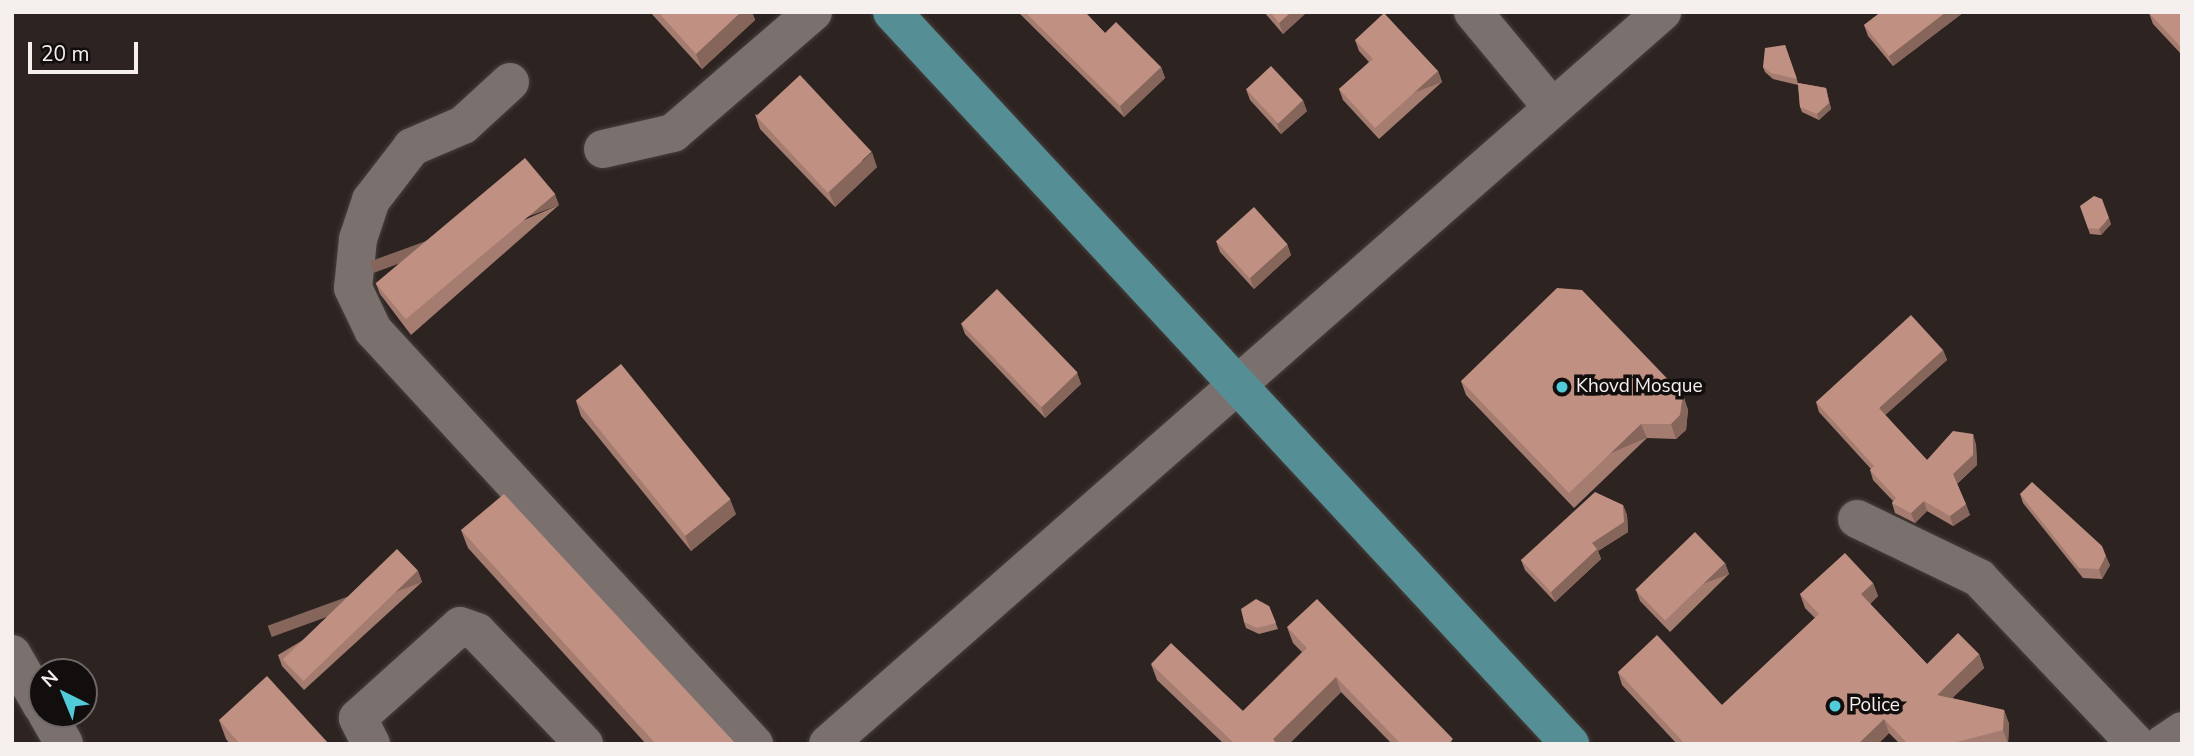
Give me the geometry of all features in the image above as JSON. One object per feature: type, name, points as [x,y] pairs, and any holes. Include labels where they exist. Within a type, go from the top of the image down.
[{"type":"main road","points":[[892,12],[1234,387],[1570,744]]},
{"type":"street","points":[[603,149],[673,133],[813,12]]},
{"type":"street","points":[[1473,12],[1552,107]]},
{"type":"street","points":[[828,744],[1662,12]]},
{"type":"street","points":[[510,82],[463,125],[412,147],[371,200],[358,239],[353,288],[373,330],[754,744]]},
{"type":"street","points":[[1857,519],[1979,579],[2163,741]]},
{"type":"street","points":[[371,744],[358,718],[460,626],[477,632],[583,744]]},
{"type":"street","points":[[12,654],[28,682]]},
{"type":"street","points":[[55,728],[64,744]]},
{"type":"building","points":[[658,12],[741,12],[696,54]]},
{"type":"building","points":[[1025,12],[1085,12],[1105,33],[1116,22],[1161,67],[1120,106]]},
{"type":"building","points":[[1270,12],[1291,12],[1279,23]]},
{"type":"building","points":[[1881,12],[1946,12],[1889,56],[1864,25]]},
{"type":"building","points":[[2150,12],[2182,12],[2182,45],[2180,46]]},
{"type":"building","points":[[1384,13],[1438,71],[1375,128],[1339,89],[1373,59],[1355,40]]},
{"type":"building","points":[[1785,45],[1797,79],[1771,73],[1763,67],[1765,48]]},
{"type":"building","points":[[1271,66],[1303,100],[1278,124],[1246,89]]},
{"type":"building","points":[[800,75],[872,152],[828,193],[756,116]]},
{"type":"building","points":[[1798,83],[1826,88],[1829,103],[1817,114],[1800,107]]},
{"type":"building","points":[[525,158],[555,194],[406,319],[376,283]]},
{"type":"building","points":[[2094,196],[2102,199],[2109,218],[2099,229],[2088,228],[2080,206]]},
{"type":"building","points":[[1254,207],[1287,244],[1250,278],[1216,241]]},
{"type":"building","name":"Khovd Mosque","points":[[1557,288],[1582,290],[1683,395],[1680,415],[1671,424],[1641,424],[1569,493],[1461,381]]},
{"type":"building","points":[[997,289],[1078,372],[1042,407],[961,324]]},
{"type":"building","points":[[1911,315],[1943,350],[1879,408],[1927,460],[1953,431],[1973,434],[1973,455],[1953,474],[1966,504],[1950,516],[1924,501],[1911,513],[1892,503],[1896,498],[1870,470],[1874,466],[1816,402]]},
{"type":"building","points":[[621,364],[731,499],[685,536],[576,401]]},
{"type":"building","points":[[2032,482],[2102,546],[2106,556],[2099,569],[2079,568],[2020,494]]},
{"type":"building","points":[[1595,492],[1623,505],[1624,522],[1592,543],[1597,549],[1551,592],[1521,560]]},
{"type":"building","points":[[504,494],[734,744],[656,744],[461,530]]},
{"type":"building","points":[[1695,532],[1725,563],[1665,621],[1635,590]]},
{"type":"building","points":[[397,549],[418,571],[303,681],[283,659]]},
{"type":"building","points":[[1845,553],[1873,583],[1861,594],[1927,664],[1958,633],[1979,654],[1937,695],[2004,710],[2003,730],[1954,744],[1908,744],[1884,719],[1858,744],[1685,744],[1618,672],[1657,635],[1722,705],[1819,614],[1800,594]]},
{"type":"building","points":[[1256,599],[1269,606],[1276,623],[1257,628],[1244,622],[1241,609]]},
{"type":"building","points":[[1317,599],[1453,739],[1448,744],[1401,744],[1336,677],[1273,739],[1277,744],[1235,744],[1151,664],[1171,643],[1243,711],[1307,648],[1287,627]]},
{"type":"building","points":[[267,676],[329,744],[240,744],[219,720]]},
{"type":"place","name":"Khovd Mosque","points":[[1562,387]]},
{"type":"place","name":"Police","points":[[1835,706]]}]
